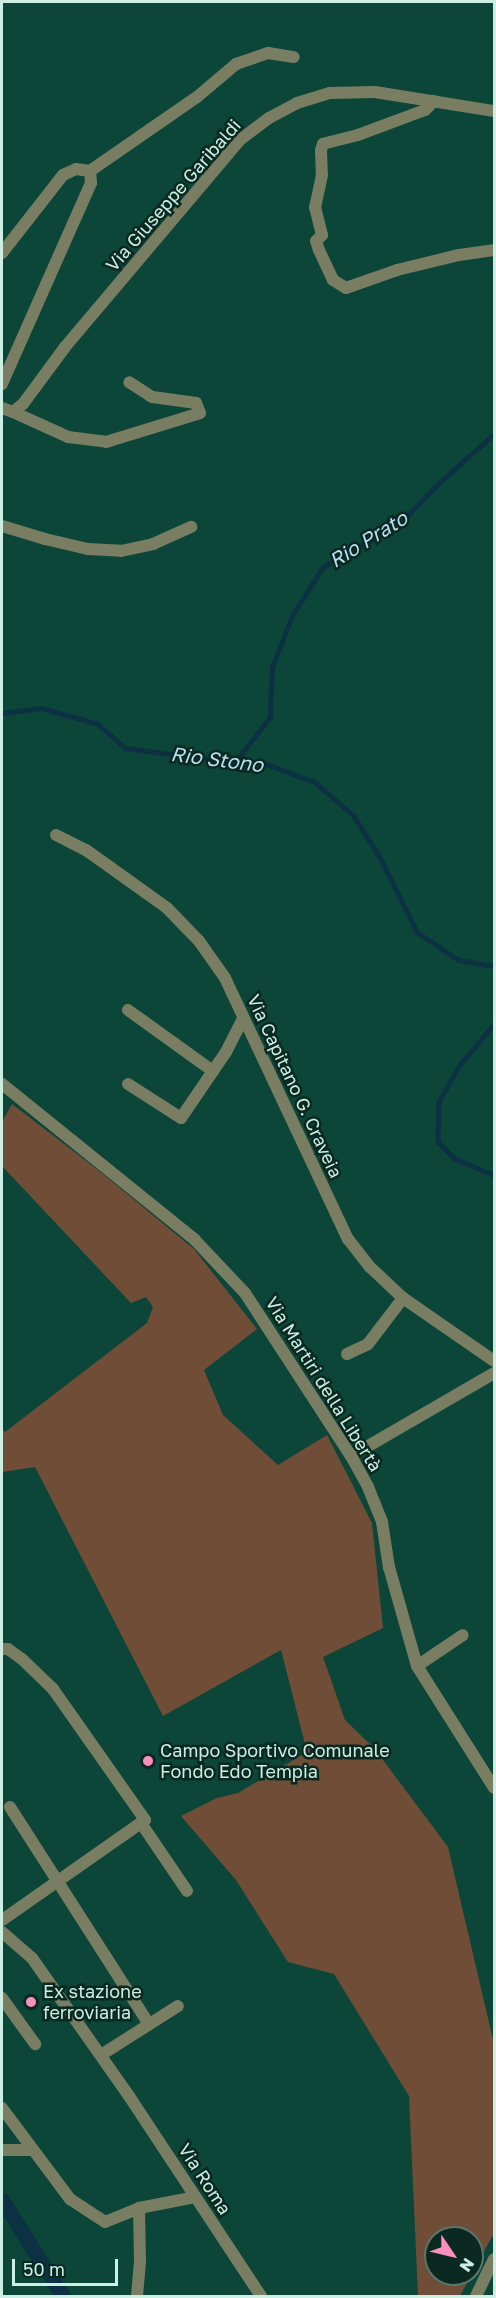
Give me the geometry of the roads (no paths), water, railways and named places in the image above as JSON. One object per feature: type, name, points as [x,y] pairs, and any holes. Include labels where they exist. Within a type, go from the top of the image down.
[{"type":"street","points":[[2,253],[63,175],[76,169],[90,171],[197,97],[236,64],[268,53],[294,57]]},
{"type":"street","name":"Via Giuseppe Garibaldi","points":[[7,410],[23,404],[65,347],[241,139],[269,118],[297,104],[330,93],[375,92],[495,111]]},
{"type":"street","points":[[434,101],[425,110],[358,135],[323,144],[321,150],[322,175],[315,207],[322,235],[316,241],[319,250],[333,280],[346,288],[397,270],[459,255],[495,250]]},
{"type":"street","points":[[2,384],[91,183],[90,171]]},
{"type":"street","points":[[7,410],[68,437],[106,442],[200,413],[196,403],[152,397],[129,382]]},
{"type":"street","points":[[2,526],[45,540],[88,549],[121,551],[153,544],[191,526]]},
{"type":"street","name":"Via Capitano G. Craveia","points":[[56,835],[86,850],[167,908],[199,941],[225,978],[348,1239],[370,1267],[403,1298],[495,1361]]},
{"type":"street","points":[[128,1010],[213,1071]]},
{"type":"street","points":[[128,1083],[181,1118],[213,1071],[243,1019]]},
{"type":"street","name":"Via Martiri della Libertà","points":[[2,1084],[195,1240],[245,1293],[351,1456],[382,1522],[389,1567],[417,1666],[495,1788]]},
{"type":"street","points":[[347,1354],[368,1344],[403,1298]]},
{"type":"street","points":[[351,1456],[495,1373]]},
{"type":"street","points":[[417,1666],[463,1635]]},
{"type":"street","points":[[2,1648],[8,1649],[22,1659],[53,1689],[146,1820],[2,1920]]},
{"type":"street","points":[[10,1807],[149,2024]]},
{"type":"street","points":[[141,1823],[187,1891]]},
{"type":"street","name":"Via Roma","points":[[2,1932],[32,1958],[101,2055],[261,2296]]},
{"type":"street","points":[[2,1998],[35,2044]]},
{"type":"street","points":[[101,2055],[178,2006]]},
{"type":"street","points":[[2,2108],[70,2199],[105,2222],[139,2208],[195,2197]]},
{"type":"street","points":[[2,2150],[32,2150]]},
{"type":"street","points":[[137,2296],[140,2261],[139,2208]]},
{"type":"street","points":[[476,2296],[495,2259]]},
{"type":"waterway","name":"Rio Prato","points":[[235,762],[270,717],[272,667],[292,616],[323,567],[398,525],[440,482],[494,434]]},
{"type":"waterway","name":"Rio Stono","points":[[2,713],[42,708],[98,724],[126,748],[221,761],[264,763],[315,782],[354,816],[381,859],[417,932],[459,960],[494,966]]},
{"type":"waterway","name":"Rio Stono","points":[[494,1025],[460,1065],[439,1102],[438,1142],[454,1158],[494,1175]]},
{"type":"waterway","points":[[2,2200],[63,2296]]},
{"type":"place","name":"Campo Sportivo Comunale Fondo Edo Tempia","points":[[148,1761]]},
{"type":"place","name":"Ex stazione ferroviaria","points":[[31,2002]]}]
